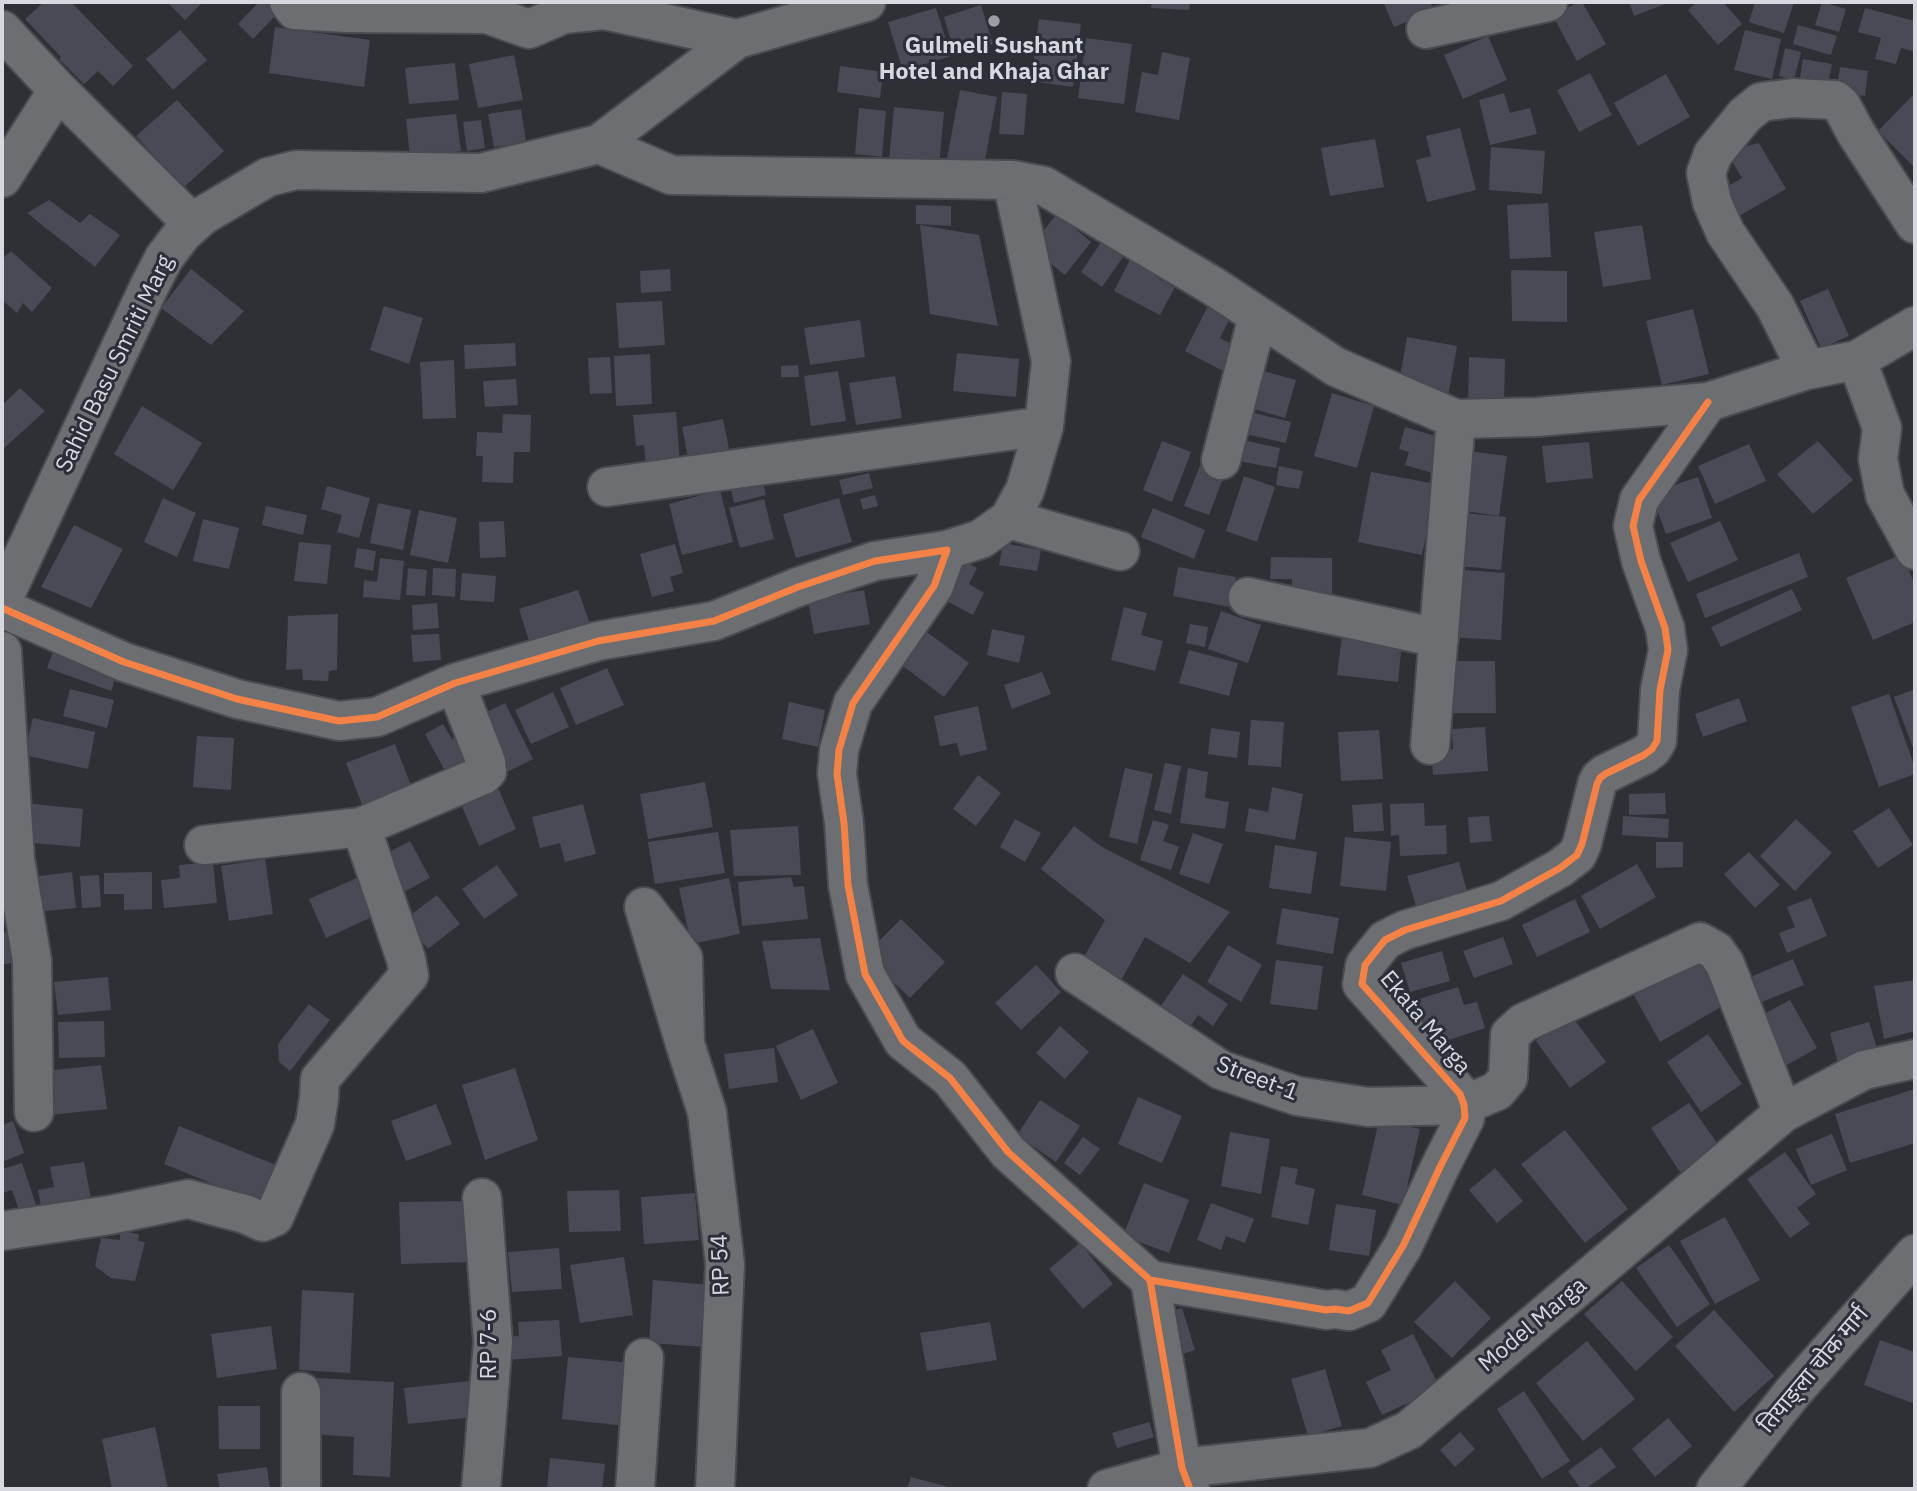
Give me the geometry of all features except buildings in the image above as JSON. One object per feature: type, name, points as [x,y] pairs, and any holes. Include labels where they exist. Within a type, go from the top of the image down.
[{"type":"street","points":[[289,2],[295,10],[487,14],[530,29],[564,14],[604,10],[737,39]]},
{"type":"street","name":"Sahid Basu Smriti Marg","points":[[2,601],[164,258],[202,216],[268,177],[296,170],[481,173],[599,144],[737,39],[866,2]]},
{"type":"street","points":[[1426,29],[1548,2]]},
{"type":"street","points":[[2,30],[58,90],[193,224]]},
{"type":"street","points":[[2,178],[58,90]]},
{"type":"street","points":[[1807,370],[1775,306],[1726,232],[1712,202],[1706,173],[1713,154],[1745,115],[1761,102],[1793,98],[1835,100],[1841,105],[1915,224]]},
{"type":"street","points":[[599,144],[671,175],[1012,180],[1044,186],[1213,286],[1336,367],[1456,419],[1537,417],[1709,402],[1807,370],[1857,360],[1915,326]]},
{"type":"street","points":[[2,608],[124,662],[237,699],[339,721],[377,717],[455,682],[598,641],[714,621],[798,587],[876,561],[947,550],[981,539],[1009,519],[1025,490],[1044,426],[1051,361],[1012,180]]},
{"type":"street","points":[[1221,460],[1258,316]]},
{"type":"street","points":[[1857,360],[1882,428],[1878,458],[1885,495],[1915,550]]},
{"type":"street","name":"Ekata Marga","points":[[1150,1280],[1326,1310],[1349,1311],[1368,1303],[1403,1246],[1465,1118],[1460,1094],[1362,984],[1365,965],[1385,940],[1405,930],[1501,901],[1577,855],[1600,778],[1652,749],[1657,741],[1660,690],[1668,650],[1665,628],[1641,561],[1633,526],[1639,500],[1709,402]]},
{"type":"street","points":[[1430,745],[1456,419]]},
{"type":"street","points":[[607,488],[1044,426]]},
{"type":"street","points":[[1009,519],[1120,551]]},
{"type":"street","points":[[947,550],[934,586],[853,703],[839,750],[837,774],[849,886],[865,974],[903,1041],[950,1078],[1008,1152],[1150,1280],[1186,1479]]},
{"type":"street","points":[[1248,597],[1439,638]]},
{"type":"street","points":[[2,651],[15,859],[32,960],[34,1112]]},
{"type":"street","points":[[204,845],[361,827],[483,775],[487,771],[486,762],[455,682]]},
{"type":"street","points":[[2,1231],[188,1199],[245,1214],[263,1222],[274,1217],[314,1124],[320,1079],[409,975],[407,959],[361,827]]},
{"type":"street","points":[[1464,1105],[1497,1091],[1508,1078],[1510,1035],[1523,1023],[1700,942],[1716,951],[1725,964],[1783,1113]]},
{"type":"street","name":"Street-1","points":[[1075,973],[1221,1070],[1297,1096],[1368,1107],[1464,1105]]},
{"type":"street","name":"RP 54","points":[[685,1044],[707,1112],[725,1265],[715,1489]]},
{"type":"street","name":"Model Marga","points":[[1107,1489],[1186,1479],[1370,1448],[1409,1430],[1783,1113],[1864,1070],[1915,1059]]},
{"type":"street","name":"RP 7-6","points":[[481,1489],[493,1342],[482,1198]]},
{"type":"street","name":"तियाङ्ला चोक मार्ग","points":[[1716,1489],[1793,1392],[1915,1254]]},
{"type":"street","points":[[635,1489],[644,1358]]},
{"type":"street","points":[[301,1392],[301,1489]]},
{"type":"cycle path","points":[[1190,1489],[1182,1468],[1150,1280],[1326,1310],[1349,1311],[1368,1303],[1403,1246],[1465,1118],[1460,1094],[1362,984],[1365,965],[1385,940],[1405,930],[1501,901],[1560,868],[1577,855],[1600,778],[1644,755],[1657,741],[1660,690],[1668,650],[1665,628],[1641,561],[1633,526],[1639,500],[1708,402]]},
{"type":"cycle path","points":[[2,608],[124,662],[237,699],[339,721],[377,717],[455,683],[598,641],[714,621],[798,587],[875,561],[947,550],[934,586],[853,703],[839,750],[837,774],[844,823],[848,885],[865,974],[903,1041],[950,1078],[1008,1152],[1150,1280]]},
{"type":"place","name":"Gulmeli Sushant Hotel and Khaja Ghar","points":[[994,21]]}]
